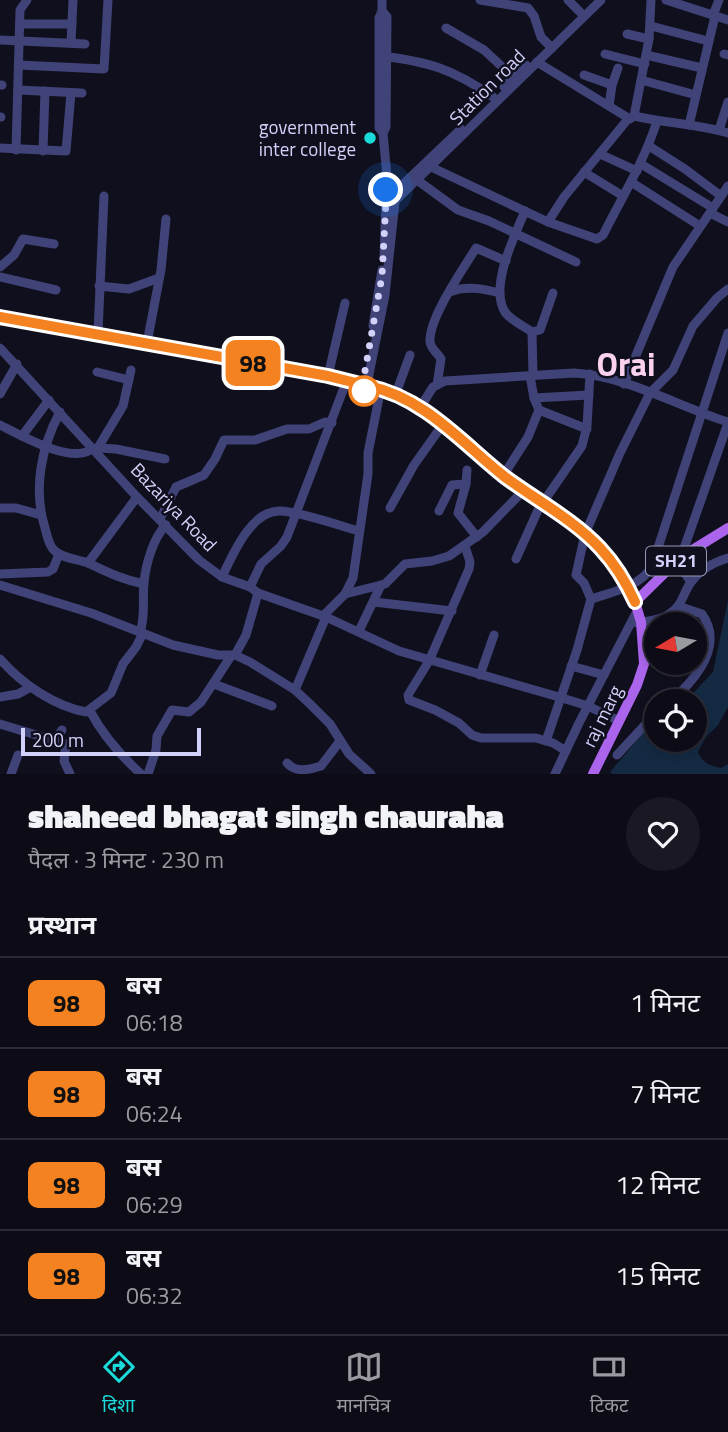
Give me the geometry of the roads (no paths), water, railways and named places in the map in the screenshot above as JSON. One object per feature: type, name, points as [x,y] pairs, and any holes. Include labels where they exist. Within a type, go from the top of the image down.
[{"type":"main road","name":"SH21","points":[[0,320],[98,333],[328,376],[396,393],[419,408],[473,453]]},
{"type":"main road","points":[[0,320],[364,386]]},
{"type":"main road","name":"SH21","points":[[364,386],[419,408],[522,492],[584,537],[626,586],[636,614]]},
{"type":"main road","name":"SH21","points":[[636,614],[679,559],[728,528]]},
{"type":"main road","points":[[636,614],[643,648],[642,674]]},
{"type":"main road","points":[[636,614],[642,674]]},
{"type":"main road","name":"raj marg","points":[[593,774],[642,674]]},
{"type":"street","points":[[16,150],[20,8],[27,0]]},
{"type":"street","points":[[71,43],[73,0]]},
{"type":"street","points":[[19,65],[104,69],[108,0]]},
{"type":"street","points":[[364,386],[393,196],[383,133],[386,127],[384,56],[387,17],[382,11],[382,0]]},
{"type":"street","points":[[480,0],[516,2],[531,10],[538,33],[550,46]]},
{"type":"street","points":[[568,0],[580,12]]},
{"type":"street","name":"Station road","points":[[393,196],[431,167],[537,62],[592,0]]},
{"type":"street","name":"Station road","points":[[393,196],[513,77],[601,0]]},
{"type":"street","points":[[548,222],[584,172],[631,117],[642,79],[649,39],[651,0]]},
{"type":"street","points":[[666,0],[728,20]]},
{"type":"street","points":[[689,125],[719,0]]},
{"type":"street","points":[[20,24],[72,24]]},
{"type":"street","points":[[651,26],[708,41]]},
{"type":"street","points":[[446,28],[484,50],[513,77]]},
{"type":"street","points":[[627,34],[649,39]]},
{"type":"street","points":[[0,40],[85,44]]},
{"type":"street","points":[[605,54],[702,68]]},
{"type":"street","points":[[384,56],[444,68],[493,97]]},
{"type":"street","points":[[537,62],[608,106],[631,117],[723,131],[728,102]]},
{"type":"street","points":[[608,106],[618,68]]},
{"type":"street","points":[[584,75],[612,85]]},
{"type":"street","points":[[642,79],[696,95]]},
{"type":"street","points":[[18,90],[82,93]]},
{"type":"street","points":[[43,151],[45,91]]},
{"type":"street","points":[[0,148],[65,151],[71,93]]},
{"type":"street","points":[[431,167],[548,222],[592,238],[600,238],[649,146],[657,121]]},
{"type":"street","points":[[649,146],[721,196]]},
{"type":"street","points":[[600,153],[638,168],[728,222]]},
{"type":"street","points":[[584,172],[623,196]]},
{"type":"street","points":[[417,180],[458,211],[489,221],[576,262]]},
{"type":"street","points":[[631,182],[700,226]]},
{"type":"street","points":[[624,384],[673,267],[728,186]]},
{"type":"street","points":[[98,333],[104,196]]},
{"type":"street","points":[[525,211],[515,234],[499,289],[505,312],[532,332]]},
{"type":"street","points":[[147,343],[166,219]]},
{"type":"street","points":[[1,264],[13,255],[23,239],[54,244]]},
{"type":"street","points":[[436,385],[441,359],[431,347],[430,340],[449,293],[476,248],[506,261]]},
{"type":"street","points":[[0,277],[55,290]]},
{"type":"street","points":[[99,286],[129,289],[159,278]]},
{"type":"street","points":[[449,293],[459,288],[500,293]]},
{"type":"street","points":[[546,741],[585,626],[591,599],[584,583],[576,575],[584,537],[620,453],[650,393],[673,370],[693,326],[728,289]]},
{"type":"street","points":[[532,332],[540,330],[553,293]]},
{"type":"street","points":[[328,376],[345,303]]},
{"type":"street","points":[[503,477],[528,437],[539,410],[534,398],[532,332]]},
{"type":"street","points":[[591,599],[644,577],[652,566],[728,333]]},
{"type":"street","name":"Bazariya Road","points":[[0,348],[96,449],[136,497],[199,560],[222,577],[325,616],[388,647],[588,706],[619,721]]},
{"type":"street","points":[[396,393],[410,355]]},
{"type":"street","points":[[0,394],[17,364]]},
{"type":"street","points":[[96,449],[123,405],[130,375],[97,372]]},
{"type":"street","points":[[516,559],[541,506],[582,446],[587,429],[590,374]]},
{"type":"street","points":[[419,408],[429,392],[445,381],[590,374],[650,393],[728,423],[679,559],[691,582]]},
{"type":"street","points":[[148,774],[156,750],[157,736],[172,710],[190,712],[201,702],[246,635],[261,564],[285,542],[345,384]]},
{"type":"street","points":[[295,690],[325,616],[345,594],[353,578],[368,474],[368,453],[380,393]]},
{"type":"street","points":[[534,398],[589,395]]},
{"type":"street","points":[[22,436],[49,400]]},
{"type":"street","points":[[539,410],[587,429]]},
{"type":"street","points":[[60,412],[45,446],[39,498],[41,515],[53,550],[111,575],[144,584]]},
{"type":"street","points":[[0,659],[31,687],[55,701],[81,711],[90,711],[111,693],[123,664],[136,647],[144,619],[144,584],[176,487],[204,475],[224,440],[255,440],[287,429],[309,429],[325,422],[332,423]]},
{"type":"street","points":[[0,425],[45,446],[80,455],[96,449],[117,449],[165,459]]},
{"type":"street","points":[[390,508],[414,465],[441,427]]},
{"type":"street","points":[[467,470],[458,513],[477,537]]},
{"type":"street","points":[[439,511],[452,485],[466,484]]},
{"type":"street","points":[[345,594],[381,586],[405,564],[442,559],[466,546],[522,492]]},
{"type":"street","points":[[88,564],[136,497]]},
{"type":"street","points":[[0,508],[16,508],[41,515]]},
{"type":"street","points":[[222,577],[250,527],[275,512],[295,514],[359,531]]},
{"type":"street","points":[[466,546],[470,569],[429,661],[408,695],[411,702],[435,710],[481,738],[524,737],[546,741],[566,751]]},
{"type":"street","points":[[0,574],[48,572],[53,569],[59,554]]},
{"type":"street","points":[[555,774],[636,614],[669,615],[678,606],[691,582],[711,565],[728,558]]},
{"type":"street","points":[[0,585],[173,645],[218,655],[233,655],[264,670],[295,690],[330,724],[349,754],[371,774]]},
{"type":"street","points":[[359,631],[381,586]]},
{"type":"street","points":[[374,602],[452,611]]},
{"type":"street","points":[[678,606],[702,614],[709,630],[704,665],[683,689]]},
{"type":"street","points":[[480,675],[494,635]]},
{"type":"street","points":[[571,666],[604,675]]},
{"type":"street","points":[[214,684],[272,706]]},
{"type":"street","points":[[0,697],[18,694],[31,687]]},
{"type":"street","points":[[90,711],[106,733],[108,741],[141,774]]},
{"type":"street","points":[[0,724],[66,744],[64,761],[70,774]]},
{"type":"street","points":[[617,755],[644,726]]},
{"type":"street","points":[[54,741],[62,730]]},
{"type":"street","points":[[287,763],[299,770],[321,766],[340,741]]},
{"type":"street","points":[[11,774],[18,755]]},
{"type":"street","points":[[324,761],[324,774]]},
{"type":"water","points":[[728,600],[728,707],[718,725],[707,736],[707,689],[697,689],[713,672]]},
{"type":"water","points":[[644,732],[644,752],[698,752],[710,765],[721,768],[728,764],[728,774],[610,772]]},
{"type":"place","name":"government inter college","points":[[370,138]]},
{"type":"district","name":"Orai","points":[[626,364]]}]
